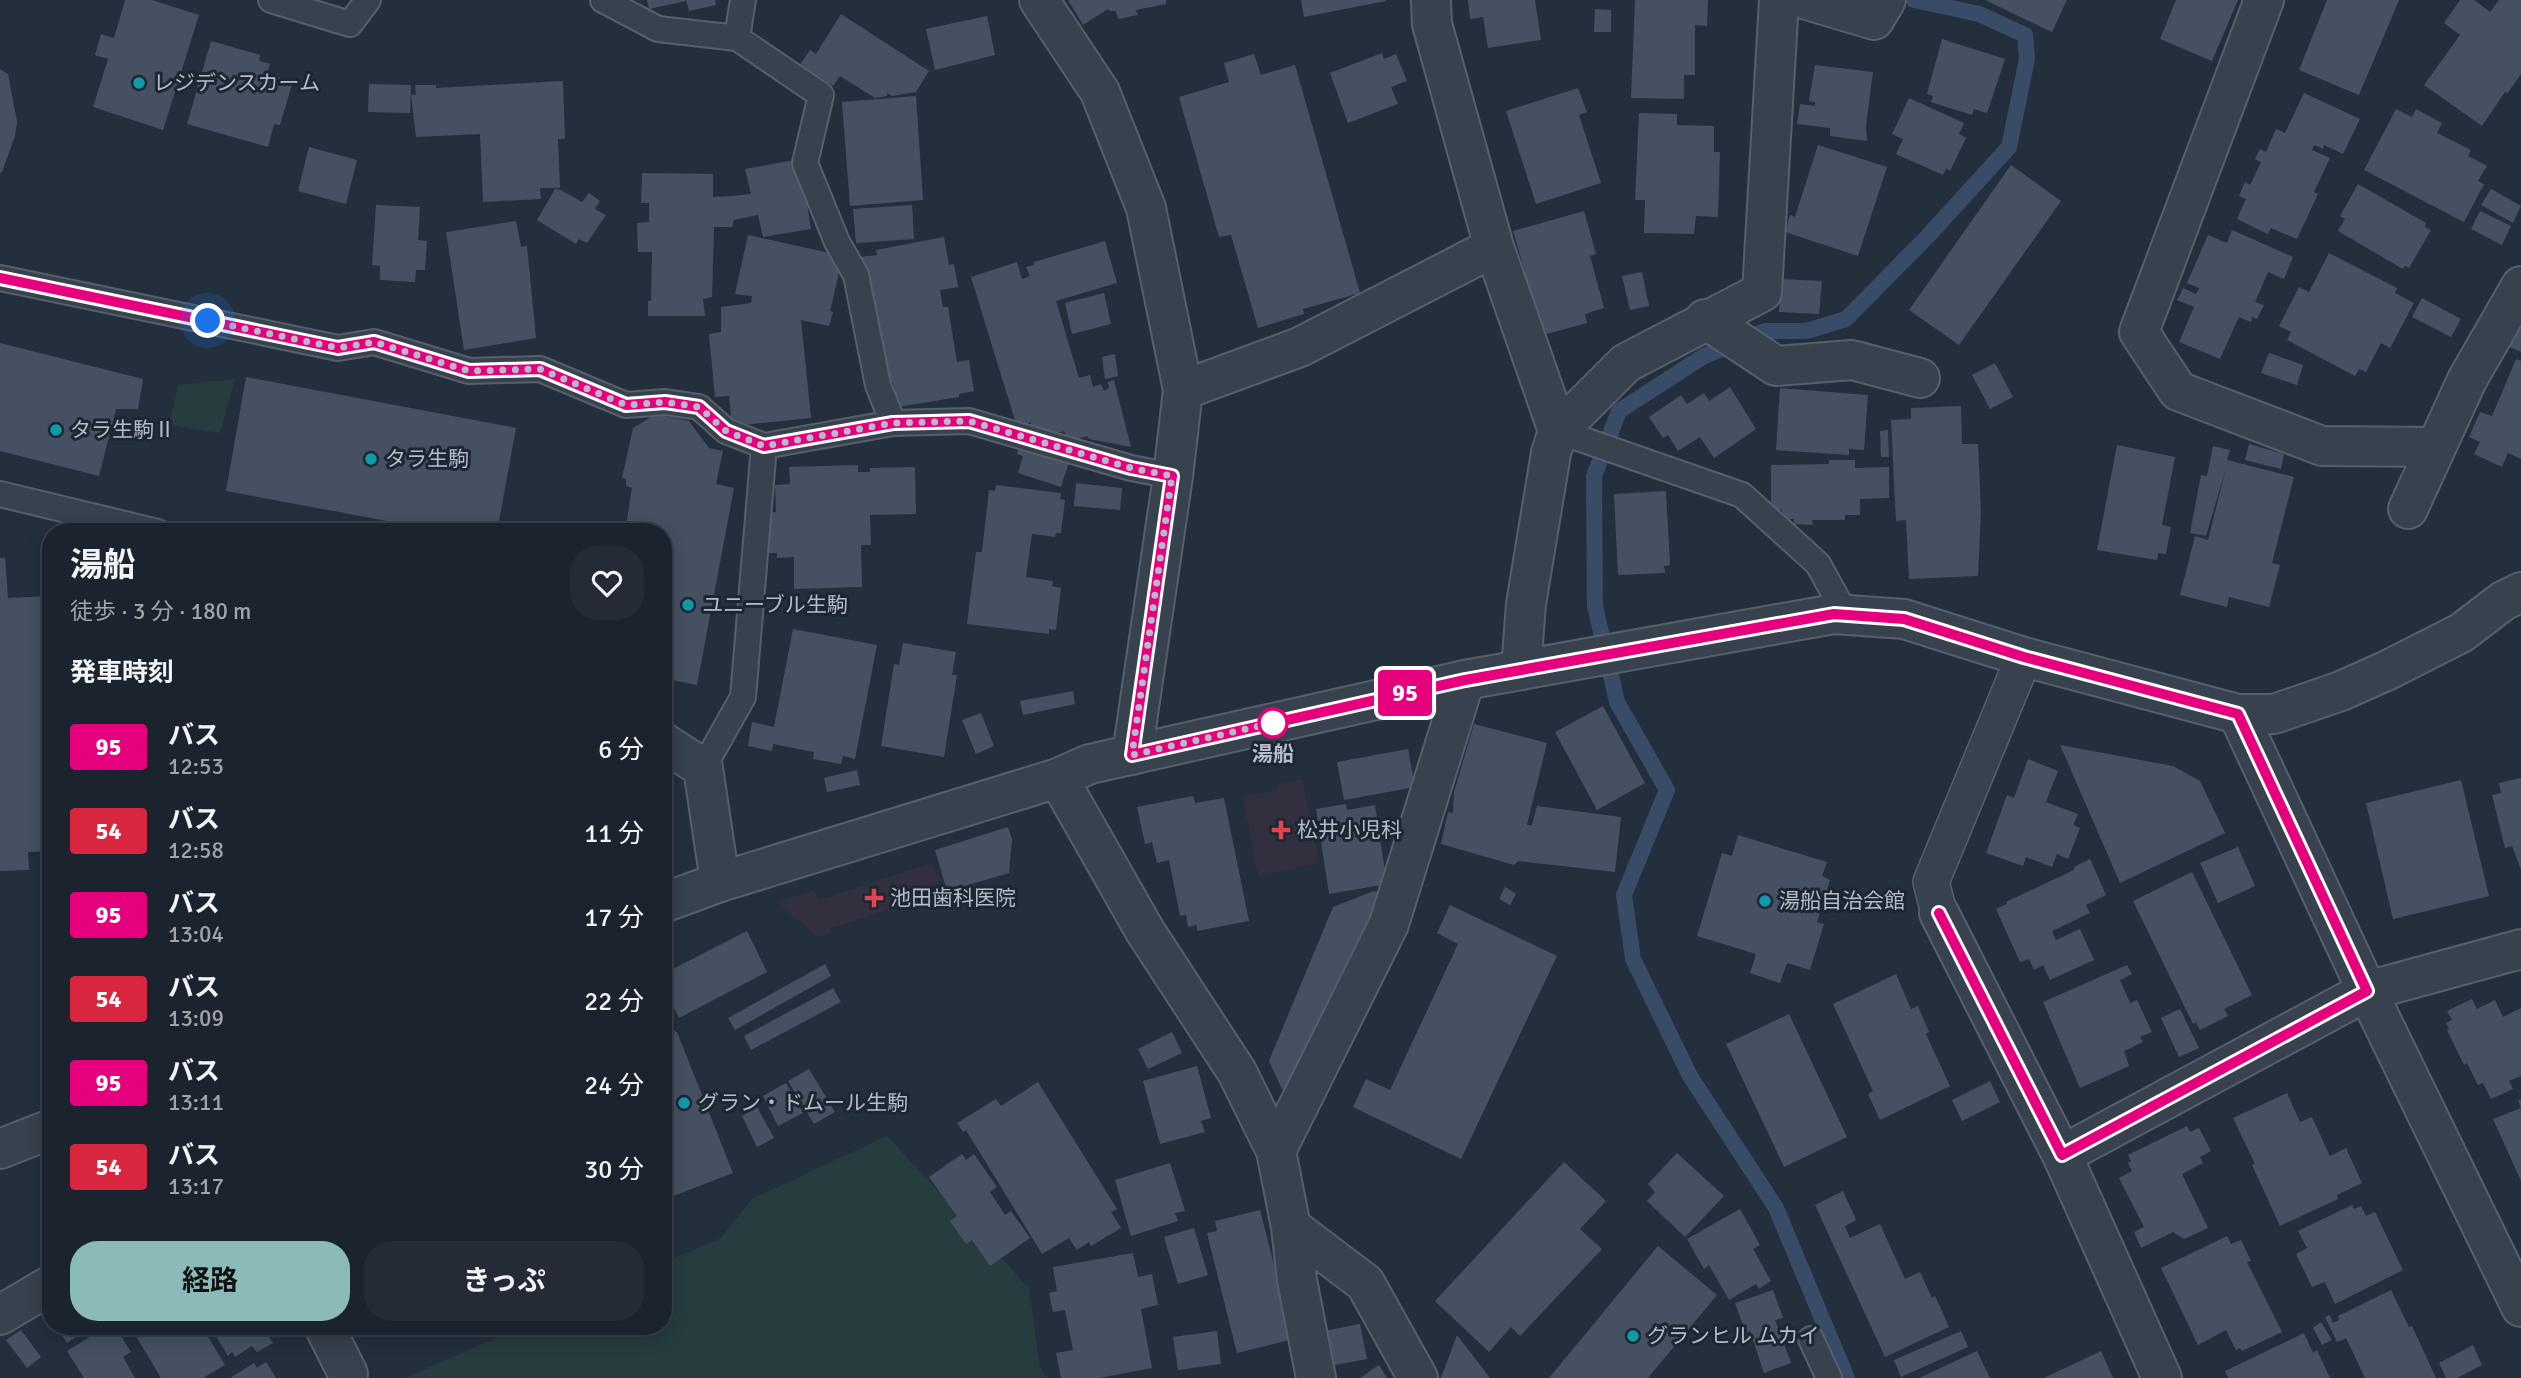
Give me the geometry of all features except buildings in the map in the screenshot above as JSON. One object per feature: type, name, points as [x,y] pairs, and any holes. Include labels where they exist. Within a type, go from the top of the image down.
[{"type":"street","points":[[1039,0],[1100,92],[1146,208],[1183,390],[1132,755]]},
{"type":"street","points":[[1430,0],[1432,24],[1494,247],[1558,431]]},
{"type":"street","points":[[1521,670],[1526,604],[1551,453],[1558,431],[1626,363],[1705,319],[1762,292],[1779,0]]},
{"type":"street","points":[[1807,0],[1874,20],[1886,0]]},
{"type":"street","points":[[2264,0],[2139,332],[2178,391],[2322,446],[2436,447]]},
{"type":"street","points":[[1183,390],[1300,346],[1494,247]]},
{"type":"street","points":[[2408,509],[2466,380],[2521,286]]},
{"type":"street","points":[[1705,319],[1776,366],[1852,360],[1920,378]]},
{"type":"street","points":[[672,900],[1058,778],[1090,764],[1465,680],[1834,614],[1904,619],[2024,657],[2238,714],[2274,714],[2340,691],[2388,670],[2462,633],[2503,601],[2521,592]]},
{"type":"street","points":[[2024,657],[1931,882],[1939,913],[2062,1155],[2162,1378]]},
{"type":"street","points":[[1276,1151],[1389,923],[1465,680]]},
{"type":"street","points":[[2238,714],[2367,991],[2521,1307]]},
{"type":"street","points":[[672,749],[703,768],[720,883]]},
{"type":"street","points":[[1058,778],[1145,931],[1237,1072],[1276,1151],[1316,1378]]},
{"type":"street","points":[[2062,1155],[2367,991],[2521,949]]},
{"type":"street","points":[[0,1149],[42,1133]]},
{"type":"street","points":[[1291,1227],[1365,1283],[1418,1378]]},
{"type":"street","points":[[0,1315],[42,1290]]},
{"type":"street","points":[[328,1335],[348,1374]]},
{"type":"lane","points":[[271,0],[350,24],[368,0]]},
{"type":"lane","points":[[603,0],[658,29],[737,38],[821,95],[805,163],[837,242],[856,275],[878,384],[893,423]]},
{"type":"lane","points":[[737,38],[743,0]]},
{"type":"lane","points":[[0,278],[338,348],[374,342],[469,371],[540,369],[626,405],[665,402],[699,407],[726,431],[764,446],[893,423],[969,421],[1131,468],[1172,476]]},
{"type":"lane","points":[[1558,431],[1742,495],[1818,564],[1846,615]]},
{"type":"lane","points":[[703,768],[743,697],[764,446]]},
{"type":"lane","points":[[0,494],[121,523]]},
{"type":"lane","points":[[1811,1339],[1829,1378]]},
{"type":"shaded area","name":"松井小児科","points":[[1302,779],[1319,863],[1258,876],[1243,797],[1277,790],[1277,784]]},
{"type":"shaded area","name":"池田歯科医院","points":[[932,863],[939,884],[928,887],[931,895],[830,929],[831,932],[818,937],[777,902],[814,890],[818,900]]},
{"type":"green space","points":[[235,379],[220,433],[170,425],[178,385]]},
{"type":"green space","points":[[887,1136],[1029,1288],[1040,1368],[1047,1378],[405,1378],[503,1335],[672,1335],[672,1259],[721,1238],[752,1199]]},
{"type":"waterway","points":[[1847,1378],[1776,1208],[1690,1076],[1633,959],[1624,895],[1667,790],[1617,702],[1595,606],[1594,476],[1619,411],[1704,356],[1765,331],[1807,331],[1846,319],[1928,236],[2009,147],[2027,59],[2025,35],[1979,14],[1914,0]]},
{"type":"bus line","name":"95","points":[[0,278],[338,348],[374,342],[469,371],[540,369],[626,405],[665,402],[699,407],[726,431],[764,446],[893,423],[969,421],[1131,468],[1172,476],[1132,755],[1465,680],[1834,614],[1904,619],[2024,657],[2238,714],[2367,991],[2062,1155],[1939,913]]},
{"type":"place","name":"レジデンスカーム","points":[[139,83]]},
{"type":"place","name":"タラ生駒Ⅱ","points":[[56,430]]},
{"type":"place","name":"タラ生駒","points":[[371,459]]},
{"type":"place","name":"ユニーブル生駒","points":[[688,605]]},
{"type":"place","name":"湯船","points":[[1273,723]]},
{"type":"place","name":"松井小児科","points":[[1281,830]]},
{"type":"place","name":"池田歯科医院","points":[[874,898]]},
{"type":"place","name":"湯船自治会館","points":[[1765,901]]},
{"type":"place","name":"グラン・ドムール生駒","points":[[684,1103]]},
{"type":"place","name":"グランヒル ムカイ","points":[[1633,1336]]},
{"type":"route","points":[[208,321],[338,348],[374,342],[469,371],[540,369],[626,405],[665,402],[699,407],[726,431],[764,446],[893,423],[969,421],[1131,468],[1172,476],[1132,755],[1286,720],[1273,723]]}]
